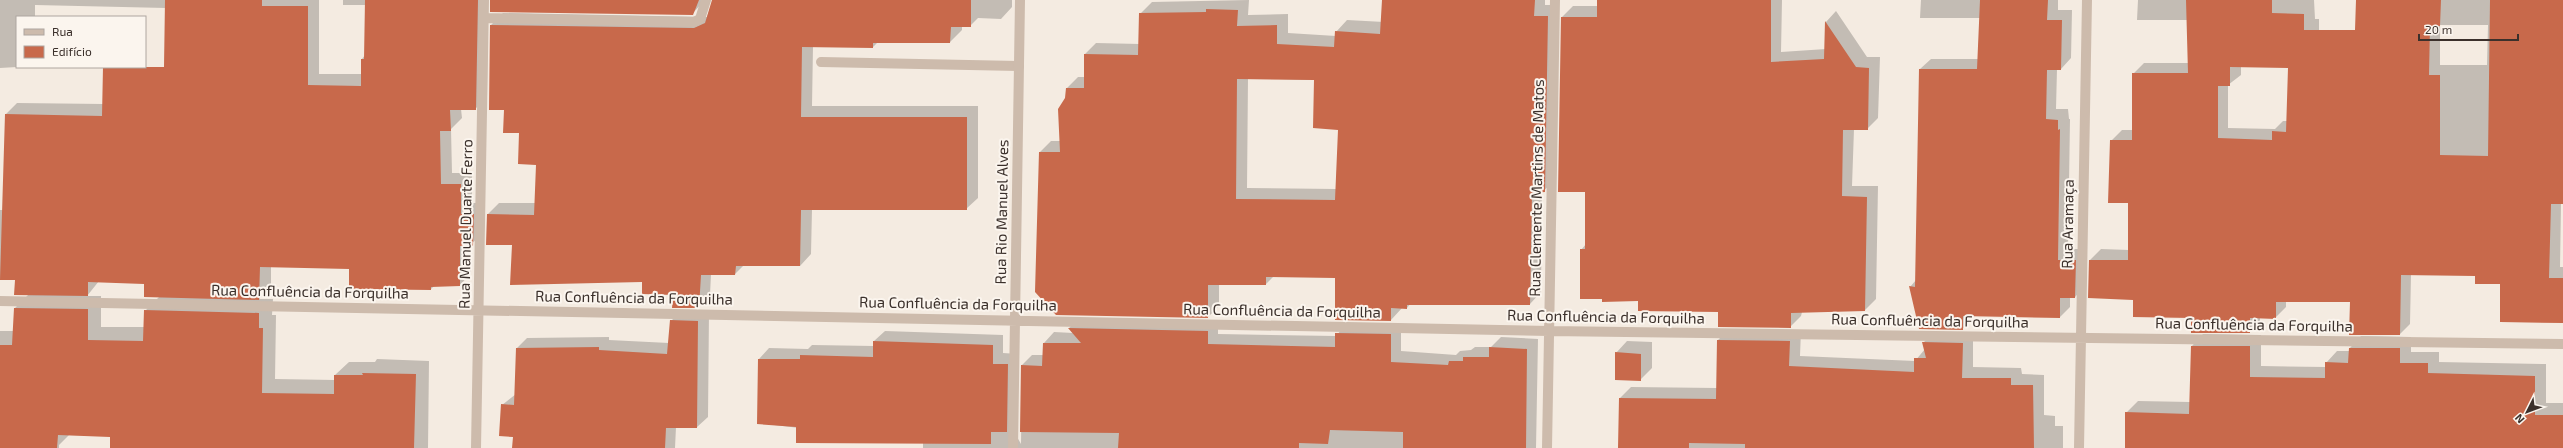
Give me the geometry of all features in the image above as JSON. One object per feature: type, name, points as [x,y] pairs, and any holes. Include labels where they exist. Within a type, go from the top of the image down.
[{"type":"street","name":"Rua Manuel Duarte Ferro","points":[[476,448],[480,310],[484,0]]},
{"type":"street","points":[[484,18],[694,22],[700,19],[706,0]]},
{"type":"street","name":"Rua Rio Manuel Alves","points":[[1013,448],[1020,0]]},
{"type":"street","name":"Rua Clemente Martins de Matos","points":[[1547,448],[1555,0]]},
{"type":"street","name":"Rua Aramaça","points":[[2079,448],[2087,0]]},
{"type":"street","points":[[821,62],[1019,66]]},
{"type":"street","name":"Rua Confluência da Forquilha","points":[[0,301],[1549,331],[2563,344]]},
{"type":"building","points":[[165,0],[262,0],[262,6],[308,6],[308,85],[361,86],[361,59],[364,59],[365,0],[478,0],[476,110],[450,110],[451,131],[440,131],[441,184],[461,184],[461,214],[474,214],[473,246],[460,246],[460,286],[431,287],[431,290],[349,289],[349,269],[260,267],[259,300],[144,297],[144,284],[88,282],[88,296],[14,295],[15,280],[0,280],[5,114],[102,116],[103,68],[164,67]]},
{"type":"building","points":[[490,0],[699,0],[693,15],[490,12]]},
{"type":"building","points":[[712,0],[971,0],[971,27],[951,27],[950,43],[873,43],[873,48],[802,47],[801,117],[967,117],[967,210],[801,210],[800,266],[736,266],[735,275],[701,275],[699,308],[672,308],[673,295],[642,294],[642,282],[510,285],[512,245],[486,245],[487,214],[534,215],[536,165],[518,164],[519,133],[503,133],[504,110],[489,110],[490,25],[694,28],[705,23]]},
{"type":"building","points":[[1382,0],[1535,0],[1534,16],[1548,16],[1545,192],[1532,193],[1530,305],[1407,305],[1407,309],[1391,308],[1391,321],[1335,320],[1335,278],[1266,277],[1266,285],[1208,285],[1208,318],[1056,315],[1035,292],[1039,152],[1060,152],[1058,109],[1065,98],[1066,88],[1084,88],[1084,54],[1138,55],[1139,13],[1206,12],[1206,9],[1238,10],[1237,26],[1277,25],[1277,44],[1334,47],[1335,31],[1380,34]],"holes":[[[1237,79],[1314,80],[1313,128],[1338,130],[1335,200],[1236,199]]]},
{"type":"building","points":[[1597,0],[1771,0],[1771,62],[1824,59],[1825,21],[1856,67],[1869,68],[1868,130],[1843,130],[1842,196],[1867,197],[1865,311],[1791,313],[1791,328],[1718,327],[1718,312],[1638,311],[1638,301],[1602,302],[1602,299],[1580,299],[1580,249],[1585,249],[1585,192],[1558,192],[1561,17],[1597,17]]},
{"type":"building","points":[[1980,0],[2048,0],[2047,20],[2062,20],[2061,70],[2047,70],[2046,119],[2058,120],[2058,130],[2060,129],[2058,260],[2076,260],[2075,298],[2060,298],[2060,318],[1963,316],[1963,330],[1919,329],[1909,286],[1915,287],[1919,69],[1977,69]]},
{"type":"building","points":[[2186,0],[2272,0],[2272,13],[2304,14],[2304,30],[2355,30],[2356,0],[2441,0],[2440,26],[2430,26],[2429,75],[2440,75],[2440,155],[2488,156],[2490,0],[2563,0],[2563,204],[2551,204],[2549,278],[2563,278],[2563,323],[2500,322],[2500,284],[2475,284],[2475,276],[2401,275],[2400,335],[2349,335],[2350,302],[2276,302],[2276,319],[2250,318],[2250,333],[2191,333],[2191,318],[2133,317],[2133,300],[2088,298],[2089,260],[2128,260],[2128,203],[2108,203],[2110,140],[2132,140],[2132,73],[2188,73]],"holes":[[[2230,67],[2288,68],[2286,132],[2272,131],[2272,140],[2218,138],[2218,86],[2230,86]]]},
{"type":"building","points":[[14,308],[88,309],[88,340],[143,341],[144,310],[259,313],[259,328],[263,328],[262,393],[334,394],[334,375],[363,375],[362,373],[416,374],[414,448],[110,448],[110,437],[58,435],[57,448],[0,448],[0,345],[12,345]]},
{"type":"building","points":[[670,320],[698,321],[697,428],[666,428],[665,448],[512,448],[513,437],[499,436],[501,404],[514,405],[516,348],[599,347],[599,350],[667,354]]},
{"type":"building","points":[[1068,328],[1208,331],[1208,344],[1335,347],[1335,333],[1391,334],[1391,362],[1448,365],[1449,361],[1463,361],[1463,357],[1489,357],[1489,347],[1527,349],[1526,448],[1403,448],[1403,432],[1330,430],[1328,444],[1299,443],[1299,448],[1118,448],[1119,433],[1020,432],[1021,365],[1042,366],[1043,343],[1081,343]]},
{"type":"building","points":[[1717,340],[1790,341],[1789,366],[1914,372],[1914,358],[1926,358],[1922,342],[1963,343],[1962,378],[2011,378],[2011,385],[2033,385],[2034,448],[1745,448],[1745,444],[1689,443],[1689,448],[1618,448],[1619,398],[1716,399]]},
{"type":"building","points":[[873,341],[993,345],[993,364],[1008,364],[1007,432],[991,432],[991,444],[796,443],[796,427],[757,424],[758,359],[800,359],[800,355],[873,357]]},
{"type":"building","points":[[2191,346],[2250,346],[2250,377],[2325,378],[2325,362],[2348,363],[2349,348],[2400,348],[2400,363],[2428,363],[2428,373],[2535,376],[2535,415],[2563,415],[2563,448],[2125,448],[2125,412],[2189,414]]},
{"type":"building","points":[[1615,352],[1641,354],[1641,381],[1615,380]]}]
